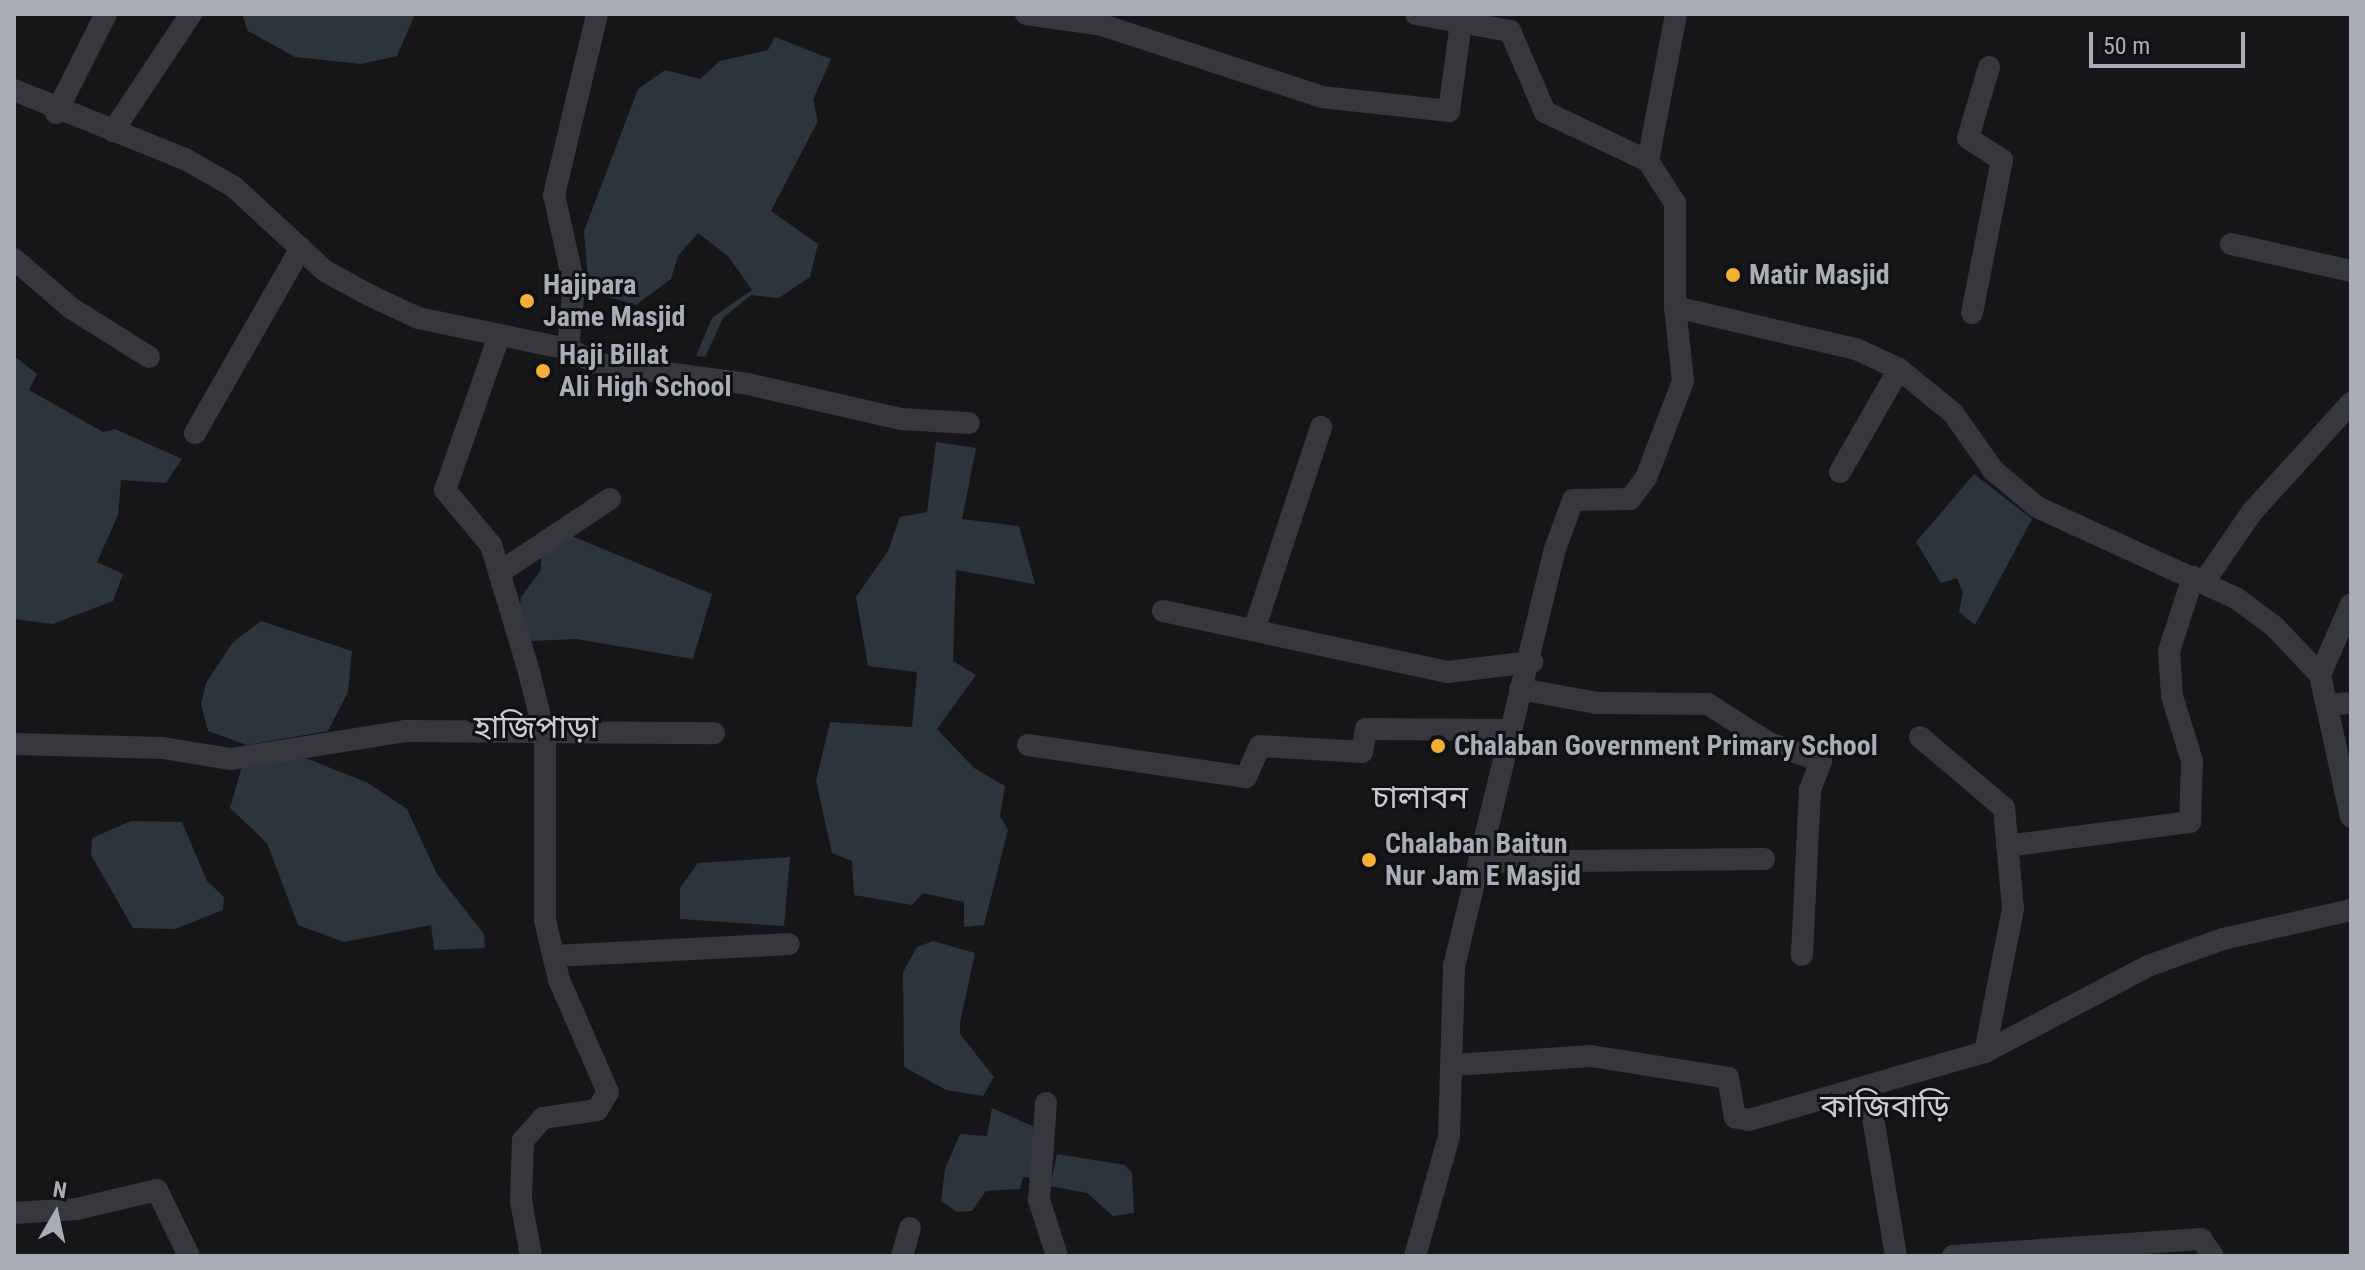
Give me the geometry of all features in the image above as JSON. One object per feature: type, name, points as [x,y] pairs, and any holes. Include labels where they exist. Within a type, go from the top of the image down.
[{"type":"street","points":[[56,113],[106,14]]},
{"type":"street","points":[[113,131],[191,14]]},
{"type":"street","points":[[568,349],[574,285],[554,195],[597,14]]},
{"type":"street","points":[[1026,14],[1102,25],[1322,97],[1449,111],[1461,22]]},
{"type":"street","points":[[1415,1256],[1449,1137],[1454,966],[1509,730],[1520,689],[1532,662],[1573,500],[1630,499],[1646,478],[1683,381],[1675,307],[1675,203],[1648,161],[1545,112],[1510,31],[1416,14]]},
{"type":"street","points":[[1648,161],[1676,14]]},
{"type":"street","points":[[1972,313],[2002,160],[1968,138],[1989,67]]},
{"type":"street","points":[[14,90],[56,113],[113,131],[234,187],[325,271],[418,318],[568,349],[599,364],[748,384],[901,419],[969,423]]},
{"type":"street","points":[[2231,244],[2351,271]]},
{"type":"street","points":[[195,433],[301,248]]},
{"type":"street","points":[[14,259],[71,308],[149,357]]},
{"type":"street","points":[[1675,307],[1856,349],[1899,369],[1953,413],[1993,470],[2037,507],[2199,579],[2275,627],[2320,675],[2351,817]]},
{"type":"street","points":[[499,336],[445,490],[478,525],[500,572],[545,736],[545,920],[554,956],[608,1092],[597,1110],[543,1118],[523,1140],[521,1201],[531,1256]]},
{"type":"street","points":[[1840,472],[1899,369]]},
{"type":"street","points":[[2007,846],[2190,822],[2192,761],[2172,696],[2169,651],[2199,579],[2252,512],[2351,403]]},
{"type":"street","points":[[1254,630],[1321,427]]},
{"type":"street","points":[[500,572],[610,499]]},
{"type":"street","points":[[2320,675],[2351,604]]},
{"type":"street","points":[[1163,611],[1448,672],[1532,662]]},
{"type":"street","points":[[1520,689],[1597,703],[1708,704],[1769,743],[1821,761],[1810,790],[1802,955]]},
{"type":"street","points":[[2327,705],[2351,703]]},
{"type":"street","points":[[1028,745],[1246,777],[1260,746],[1362,752],[1366,729],[1509,730]]},
{"type":"street","points":[[14,744],[140,746],[231,759],[405,731],[545,736],[714,733]]},
{"type":"street","points":[[1920,737],[2004,808],[2013,909],[1985,1052]]},
{"type":"street","points":[[1479,862],[1764,859]]},
{"type":"street","points":[[1453,1065],[1591,1056],[1728,1078],[1735,1117],[1749,1120],[1985,1052],[2148,966],[2223,939],[2351,910]]},
{"type":"street","points":[[554,956],[789,944]]},
{"type":"street","points":[[1868,1087],[1896,1256]]},
{"type":"street","points":[[1046,1103],[1039,1200],[1057,1256]]},
{"type":"street","points":[[14,1213],[77,1209],[157,1190],[189,1256]]},
{"type":"street","points":[[1885,1256],[1888,1220]]},
{"type":"street","points":[[902,1256],[910,1228]]},
{"type":"street","points":[[1953,1256],[2201,1239],[2213,1256]]},
{"type":"shaded area","points":[[415,14],[397,56],[361,64],[295,57],[248,31],[243,16]]},
{"type":"shaded area","points":[[775,37],[831,59],[813,100],[818,121],[771,211],[818,244],[810,277],[779,298],[751,295],[723,318],[705,357],[696,356],[712,318],[752,290],[728,256],[698,233],[678,256],[671,279],[636,305],[589,291],[584,231],[638,89],[665,70],[700,79],[720,61],[768,50]]},
{"type":"shaded area","points":[[14,356],[37,374],[29,390],[103,432],[115,429],[182,459],[166,483],[121,480],[118,515],[97,562],[123,574],[113,601],[53,624],[14,619]]},
{"type":"shaded area","points":[[936,442],[976,448],[962,519],[1019,526],[1035,584],[956,570],[953,661],[976,675],[937,729],[974,768],[1005,786],[1000,816],[1008,830],[984,925],[964,927],[964,902],[923,893],[912,905],[854,895],[852,861],[832,853],[816,781],[830,722],[912,727],[917,672],[868,666],[856,597],[888,551],[900,517],[927,512]]},
{"type":"shaded area","points":[[1974,474],[2032,519],[1975,625],[1959,612],[1963,593],[1957,578],[1941,583],[1916,542]]},
{"type":"shaded area","points":[[572,536],[712,594],[693,659],[576,639],[530,641],[519,614],[521,597],[541,570],[541,555]]},
{"type":"shaded area","points":[[261,621],[352,651],[348,692],[328,731],[247,745],[208,731],[201,704],[206,683],[233,642]]},
{"type":"shaded area","points":[[298,755],[368,783],[407,809],[437,874],[484,934],[485,948],[434,950],[431,925],[344,942],[298,925],[267,843],[230,808],[243,763]]},
{"type":"shaded area","points":[[131,821],[182,822],[207,881],[224,897],[223,910],[175,929],[133,928],[91,855],[92,838]]},
{"type":"shaded area","points":[[790,857],[784,926],[680,919],[680,888],[698,863]]},
{"type":"shaded area","points":[[933,941],[975,953],[960,1034],[994,1077],[983,1096],[946,1090],[904,1067],[903,972],[917,947]]},
{"type":"shaded area","points":[[992,1108],[1039,1129],[1035,1178],[1023,1177],[1020,1189],[986,1191],[972,1211],[957,1212],[941,1201],[945,1169],[960,1134],[987,1136]]},
{"type":"shaded area","points":[[1057,1154],[1125,1165],[1132,1173],[1134,1213],[1113,1216],[1087,1193],[1050,1186]]},
{"type":"place","name":"Matir Masjid","points":[[1733,275]]},
{"type":"place","name":"Hajipara Jame Masjid","points":[[527,301]]},
{"type":"place","name":"Haji Billat Ali High School","points":[[543,371]]},
{"type":"place","name":"Chalaban Government Primary School","points":[[1438,746]]},
{"type":"place","name":"Chalaban Baitun Nur Jam E Masjid","points":[[1369,860]]},
{"type":"district","name":"হাজিপাড়া","points":[[536,727]]},
{"type":"district","name":"চালাবন","points":[[1420,797]]},
{"type":"district","name":"কাজিবাড়ি","points":[[1885,1106]]}]
